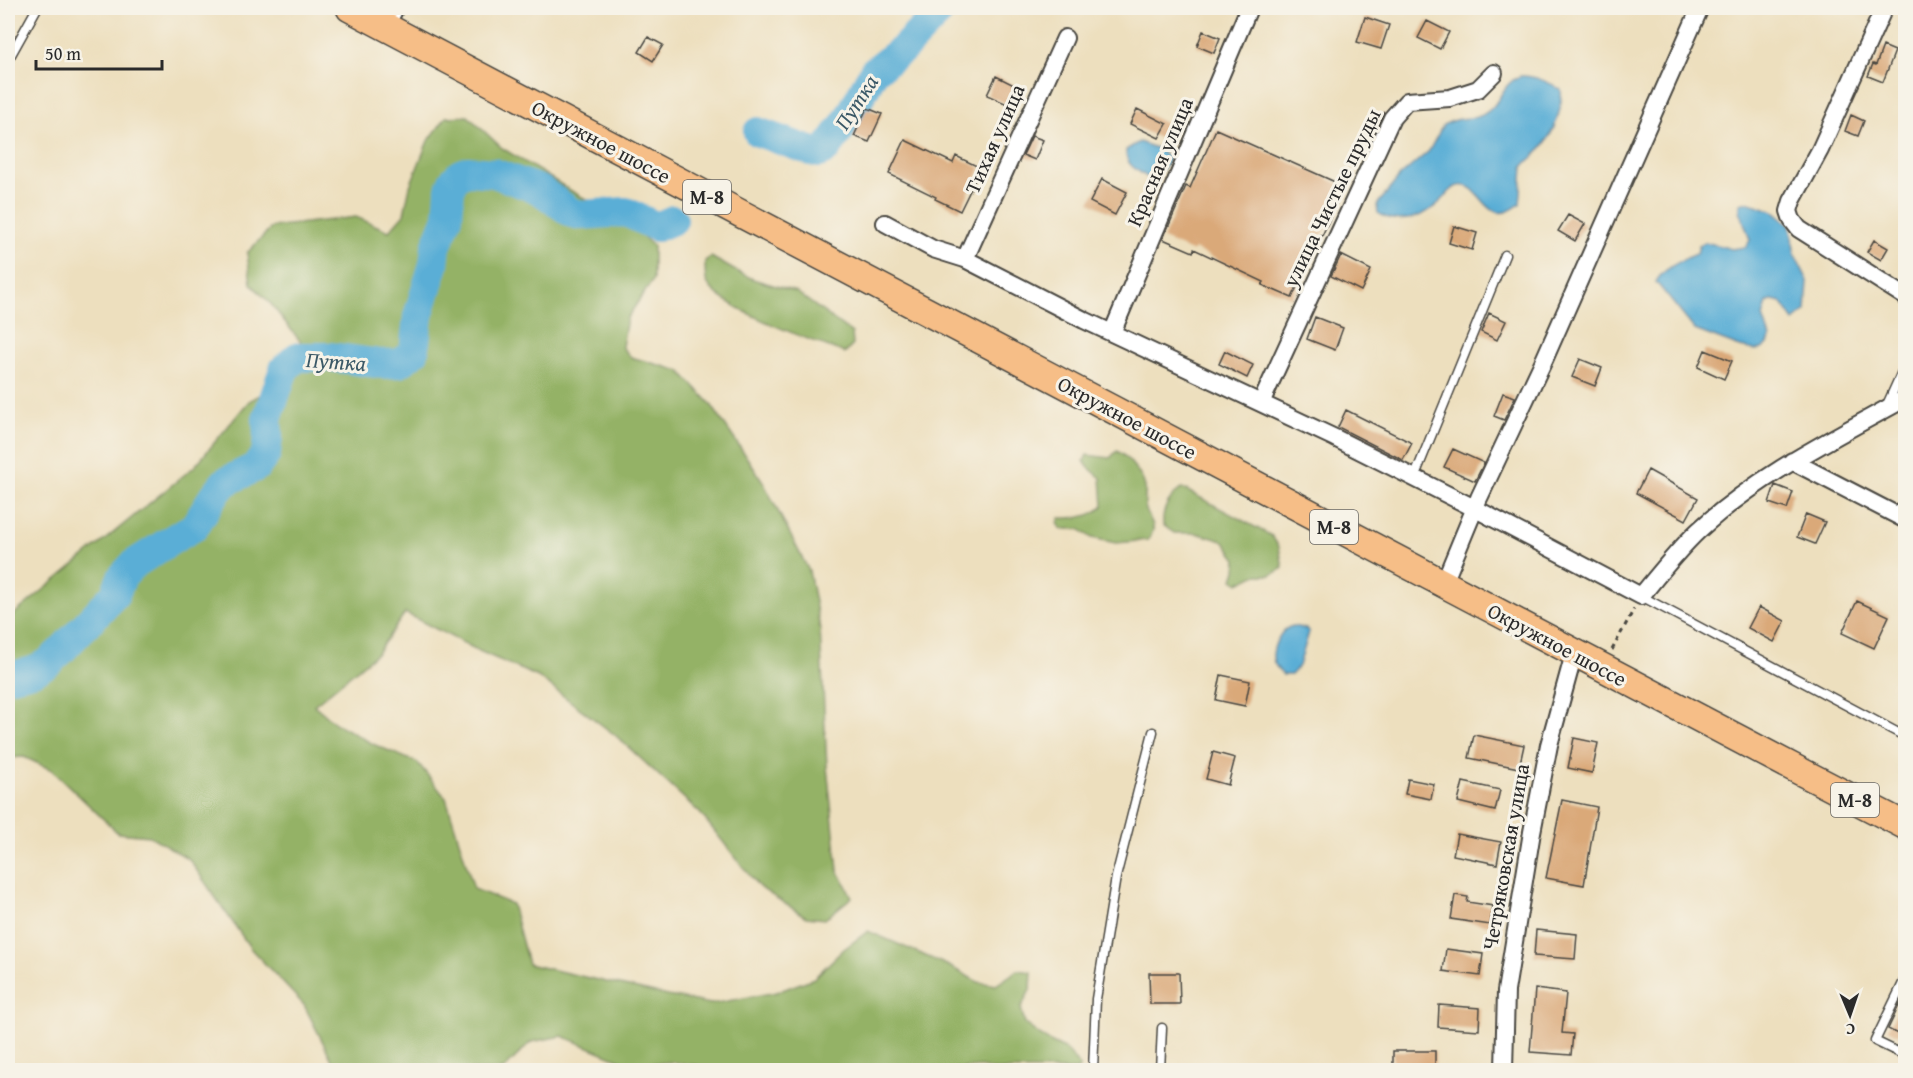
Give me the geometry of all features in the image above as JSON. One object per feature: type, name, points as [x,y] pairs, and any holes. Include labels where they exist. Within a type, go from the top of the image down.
[{"type":"main road","name":"Окружное шоссе","points":[[350,8],[390,17],[648,167],[1905,826]]},
{"type":"street","name":"Красная улица","points":[[1112,333],[1249,8]]},
{"type":"street","points":[[1443,585],[1474,508],[1544,360],[1700,8]]},
{"type":"street","points":[[1884,8],[1820,150],[1792,201],[1789,211],[1798,229],[1905,297]]},
{"type":"street","name":"Тихая улица","points":[[965,259],[1065,38]]},
{"type":"street","name":"улица Чистые пруды","points":[[1261,403],[1392,118],[1407,101],[1450,98],[1478,89],[1494,73]]},
{"type":"street","points":[[885,223],[933,249],[965,259],[1112,333],[1414,477],[1641,596],[1667,563],[1699,531],[1730,505],[1792,462],[1905,398]]},
{"type":"street","points":[[1792,462],[1905,520]]},
{"type":"street","name":"Четряковская улица","points":[[1504,1071],[1506,991],[1530,843],[1549,745],[1574,654]]},
{"type":"lane","points":[[8,60],[37,8]]},
{"type":"lane","points":[[1414,477],[1505,255]]},
{"type":"lane","points":[[1885,409],[1905,363]]},
{"type":"lane","points":[[1641,596],[1905,737]]},
{"type":"lane","points":[[1093,1071],[1096,999],[1116,877],[1153,732]]},
{"type":"lane","points":[[1905,977],[1875,1041],[1905,1056]]},
{"type":"lane","points":[[1160,1071],[1162,1028]]},
{"type":"path","points":[[1610,656],[1641,596]]},
{"type":"green space","points":[[468,116],[502,148],[632,225],[653,246],[653,280],[627,318],[622,347],[631,357],[680,371],[710,403],[762,480],[809,571],[820,628],[827,767],[838,870],[852,897],[825,919],[806,917],[759,887],[700,813],[615,735],[538,677],[479,651],[405,613],[377,653],[314,705],[335,723],[373,744],[418,763],[446,798],[474,889],[512,904],[528,964],[711,1004],[777,992],[814,978],[844,949],[868,931],[949,966],[978,982],[996,985],[1018,970],[1032,972],[1031,988],[1021,1008],[1025,1024],[1048,1041],[1067,1050],[1080,1067],[1077,1070],[994,1070],[981,1067],[942,1070],[731,1070],[672,1062],[632,1065],[562,1036],[531,1042],[503,1070],[337,1070],[304,1005],[251,949],[189,859],[150,836],[118,833],[52,770],[24,757],[8,758],[8,619],[195,466],[249,401],[298,374],[300,341],[271,304],[251,284],[247,253],[272,227],[356,217],[389,231],[404,214],[410,186],[427,143],[446,117]]},
{"type":"green space","points":[[711,257],[753,279],[796,292],[852,333],[853,345],[845,353],[768,323],[728,302],[713,291],[706,280],[705,261]]},
{"type":"green space","points":[[1117,451],[1130,462],[1144,482],[1146,511],[1153,526],[1148,540],[1116,543],[1092,538],[1079,529],[1061,529],[1058,523],[1060,518],[1089,515],[1103,506],[1101,478],[1084,461],[1087,455],[1110,458]]},
{"type":"green space","points":[[1182,488],[1272,536],[1279,547],[1283,568],[1271,575],[1255,575],[1239,583],[1233,579],[1237,559],[1223,541],[1196,533],[1174,533],[1163,525],[1167,504]]},
{"type":"water","points":[[1520,76],[1536,78],[1552,84],[1561,90],[1561,98],[1559,114],[1549,137],[1523,167],[1520,204],[1500,213],[1488,206],[1471,189],[1458,186],[1435,207],[1420,216],[1403,220],[1378,213],[1377,205],[1400,176],[1429,151],[1443,125],[1484,114],[1494,106],[1508,84]]},
{"type":"water","points":[[1139,142],[1159,149],[1169,159],[1164,169],[1147,177],[1127,160],[1126,150]]},
{"type":"water","points":[[1747,202],[1774,211],[1790,225],[1795,255],[1808,281],[1806,311],[1794,321],[1781,302],[1773,300],[1767,303],[1763,317],[1770,338],[1768,344],[1762,349],[1755,350],[1740,347],[1695,330],[1656,282],[1669,268],[1697,253],[1699,246],[1705,242],[1732,249],[1746,247],[1750,240],[1740,211],[1740,204]]},
{"type":"water","points":[[1293,626],[1309,632],[1299,666],[1291,675],[1283,675],[1274,663],[1273,652],[1280,635]]},
{"type":"building","points":[[1365,17],[1389,25],[1381,49],[1357,42]]},
{"type":"building","points":[[1427,21],[1449,32],[1440,49],[1418,38]]},
{"type":"building","points":[[1203,31],[1220,38],[1214,53],[1197,46]]},
{"type":"building","points":[[648,37],[663,45],[653,61],[639,52]]},
{"type":"building","points":[[1883,46],[1895,51],[1883,82],[1868,76],[1873,64],[1876,65]]},
{"type":"building","points":[[996,76],[1016,86],[1007,104],[987,95]]},
{"type":"building","points":[[867,108],[882,114],[869,142],[854,136]]},
{"type":"building","points":[[1137,109],[1167,124],[1159,138],[1130,124]]},
{"type":"building","points":[[1851,115],[1864,121],[1858,136],[1845,131]]},
{"type":"building","points":[[1216,129],[1344,186],[1292,298],[1194,249],[1193,252],[1163,239],[1186,186],[1190,188]]},
{"type":"building","points":[[1032,136],[1043,140],[1035,160],[1023,155]]},
{"type":"building","points":[[905,140],[953,163],[956,156],[981,168],[960,211],[889,174]]},
{"type":"building","points":[[1102,179],[1127,192],[1115,215],[1090,202]]},
{"type":"building","points":[[1568,215],[1585,224],[1575,241],[1558,231]]},
{"type":"building","points":[[1454,226],[1477,233],[1472,250],[1449,243]]},
{"type":"building","points":[[1874,240],[1888,248],[1881,260],[1867,252]]},
{"type":"building","points":[[1341,255],[1371,270],[1361,291],[1331,276]]},
{"type":"building","points":[[1489,313],[1506,321],[1497,340],[1481,332]]},
{"type":"building","points":[[1315,317],[1343,328],[1335,350],[1307,339]]},
{"type":"building","points":[[1705,350],[1732,361],[1724,379],[1698,367]]},
{"type":"building","points":[[1225,351],[1253,365],[1247,378],[1219,364]]},
{"type":"building","points":[[1580,359],[1602,368],[1595,386],[1572,377]]},
{"type":"building","points":[[1503,393],[1515,397],[1504,420],[1494,416]]},
{"type":"building","points":[[1346,410],[1412,443],[1403,460],[1338,427]]},
{"type":"building","points":[[1453,449],[1484,463],[1475,481],[1444,467]]},
{"type":"building","points":[[1648,470],[1698,498],[1686,520],[1636,493]]},
{"type":"building","points":[[1775,485],[1793,492],[1787,509],[1769,503]]},
{"type":"building","points":[[1806,514],[1825,522],[1815,544],[1797,537]]},
{"type":"building","points":[[1857,601],[1889,616],[1874,648],[1842,633]]},
{"type":"building","points":[[1759,607],[1785,621],[1774,642],[1748,628]]},
{"type":"building","points":[[1221,675],[1250,681],[1245,706],[1216,700]]},
{"type":"building","points":[[1474,735],[1524,745],[1519,768],[1469,758]]},
{"type":"building","points":[[1574,738],[1598,743],[1592,773],[1568,768]]},
{"type":"building","points":[[1213,752],[1235,758],[1228,785],[1206,779]]},
{"type":"building","points":[[1408,779],[1434,784],[1431,799],[1405,794]]},
{"type":"building","points":[[1463,782],[1500,790],[1495,811],[1458,802]]},
{"type":"building","points":[[1562,800],[1597,807],[1584,885],[1546,878]]},
{"type":"building","points":[[1457,834],[1501,842],[1497,864],[1453,855]]},
{"type":"building","points":[[1455,895],[1468,897],[1467,902],[1493,906],[1490,925],[1451,919]]},
{"type":"building","points":[[1536,930],[1577,934],[1575,959],[1534,956]]},
{"type":"building","points":[[1446,949],[1483,954],[1480,976],[1443,971]]},
{"type":"building","points":[[1149,973],[1179,973],[1180,1004],[1150,1004]]},
{"type":"building","points":[[1535,989],[1566,993],[1562,1033],[1573,1034],[1571,1055],[1530,1052]]},
{"type":"building","points":[[1905,993],[1905,1038],[1888,1029]]},
{"type":"building","points":[[1439,1005],[1480,1008],[1479,1030],[1438,1027]]},
{"type":"building","points":[[1393,1051],[1435,1051],[1435,1071],[1393,1071]]},
{"type":"waterway","name":"Путка","points":[[758,132],[820,153],[827,148],[848,119],[874,71],[902,50],[943,8]]},
{"type":"waterway","name":"Путка","points":[[8,677],[33,671],[48,663],[115,594],[122,577],[134,564],[194,527],[225,482],[256,467],[266,454],[267,419],[284,369],[297,357],[331,357],[382,364],[400,363],[414,352],[418,316],[434,264],[436,247],[448,217],[450,189],[453,181],[460,174],[468,171],[494,173],[540,190],[572,213],[581,215],[626,212],[657,227],[673,220]]}]
